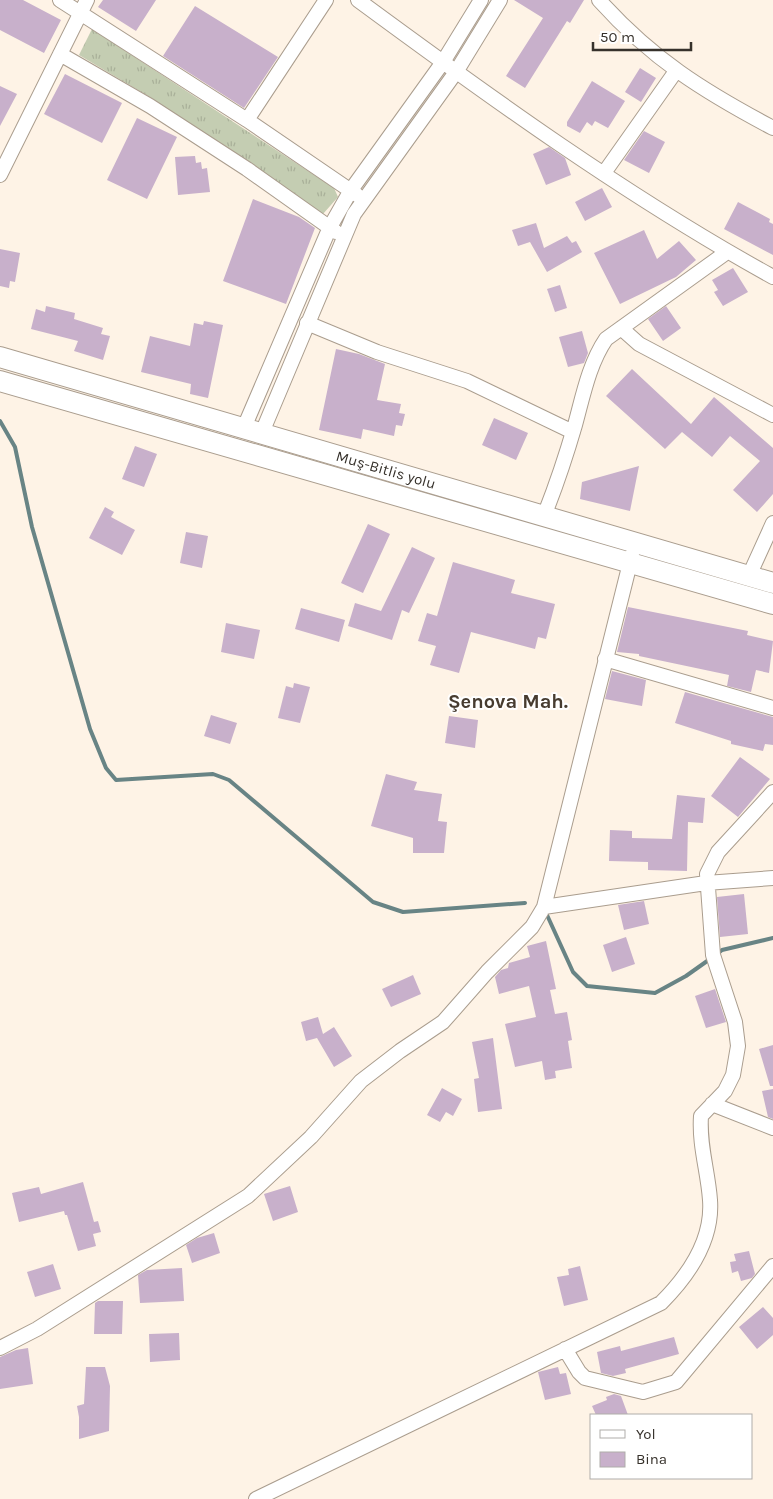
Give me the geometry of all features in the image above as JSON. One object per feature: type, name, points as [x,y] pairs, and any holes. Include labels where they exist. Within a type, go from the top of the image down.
[{"type":"highway","name":"Muş-Bitlis yolu","points":[[0,357],[773,583]]},
{"type":"highway","name":"Muş-Bitlis yolu","points":[[0,381],[773,604]]},
{"type":"highway","points":[[458,514],[463,492]]},
{"type":"highway","points":[[508,528],[514,507]]},
{"type":"street","points":[[60,0],[84,6],[364,200]]},
{"type":"street","points":[[247,120],[326,0]]},
{"type":"street","points":[[358,0],[456,72],[604,173],[728,252],[773,277]]},
{"type":"street","points":[[252,432],[330,227],[351,190],[443,62],[481,0]]},
{"type":"street","points":[[252,432],[307,323],[354,214],[456,72],[500,0]]},
{"type":"street","points":[[599,0],[628,32],[676,72],[773,128]]},
{"type":"street","points":[[0,175],[84,6]]},
{"type":"street","points":[[60,54],[150,106],[247,169],[343,237]]},
{"type":"street","points":[[604,173],[676,72]]},
{"type":"street","points":[[544,516],[562,472],[599,349],[606,339],[728,252]]},
{"type":"street","points":[[307,323],[377,352],[467,381],[573,432]]},
{"type":"street","points":[[621,328],[639,344],[773,415]]},
{"type":"street","points":[[749,576],[773,523]]},
{"type":"street","points":[[0,1348],[36,1329],[248,1196],[311,1137],[362,1081],[380,1065],[449,1016],[487,972],[532,927],[544,907],[629,562],[636,542]]},
{"type":"street","points":[[605,659],[773,708]]},
{"type":"street","points":[[256,1499],[661,1303],[687,1273],[707,1233],[710,1217],[710,1198],[700,1139],[701,1116],[725,1091],[732,1075],[738,1046],[735,1022],[713,954],[706,883],[713,859],[773,792]]},
{"type":"street","points":[[544,907],[706,883],[773,878]]},
{"type":"street","points":[[712,1104],[773,1128]]},
{"type":"street","points":[[564,1349],[585,1378],[643,1392],[676,1382],[773,1266]]},
{"type":"green space","points":[[92,29],[334,188],[338,197],[323,214],[148,96],[79,55]]},
{"type":"building","points":[[0,0],[23,0],[61,20],[44,53],[0,30]]},
{"type":"building","points":[[103,0],[156,0],[136,31],[98,7]]},
{"type":"building","points":[[514,0],[584,0],[570,23],[567,21],[525,88],[506,76],[543,18]]},
{"type":"building","points":[[195,6],[278,57],[244,108],[163,56]]},
{"type":"building","points":[[640,68],[656,78],[641,102],[625,92]]},
{"type":"building","points":[[65,74],[122,103],[102,143],[44,114]]},
{"type":"building","points":[[592,81],[625,101],[608,128],[595,121],[592,126],[587,122],[580,133],[567,126],[567,122]]},
{"type":"building","points":[[0,86],[17,94],[0,126]]},
{"type":"building","points":[[137,118],[177,137],[147,199],[107,180]]},
{"type":"building","points":[[644,131],[665,142],[649,173],[624,160]]},
{"type":"building","points":[[549,147],[565,158],[571,175],[546,185],[533,154]]},
{"type":"building","points":[[195,156],[196,163],[201,162],[202,169],[207,168],[210,192],[178,195],[175,157]]},
{"type":"building","points":[[602,188],[612,207],[585,221],[575,202]]},
{"type":"building","points":[[253,199],[299,217],[315,228],[286,304],[223,281]]},
{"type":"building","points":[[738,202],[770,219],[769,222],[773,224],[773,255],[724,229]]},
{"type":"building","points":[[536,223],[544,248],[567,236],[572,243],[576,241],[582,252],[547,272],[530,242],[518,246],[512,230]]},
{"type":"building","points":[[644,230],[657,259],[679,241],[696,260],[676,277],[620,304],[594,253]]},
{"type":"building","points":[[0,249],[20,253],[15,282],[10,281],[9,288],[0,286]]},
{"type":"building","points":[[733,268],[748,292],[723,306],[714,292],[718,290],[712,280]]},
{"type":"building","points":[[560,285],[567,308],[555,312],[547,289]]},
{"type":"building","points":[[46,306],[75,313],[74,319],[103,328],[101,334],[110,336],[103,360],[74,351],[78,341],[31,329],[36,309],[45,312]]},
{"type":"building","points":[[666,306],[681,328],[663,341],[648,319]]},
{"type":"building","points":[[204,321],[223,325],[208,398],[190,394],[191,384],[141,372],[150,336],[190,346],[194,323],[203,325]]},
{"type":"building","points":[[582,331],[588,353],[584,363],[568,367],[559,337]]},
{"type":"building","points":[[336,349],[359,354],[385,364],[377,400],[401,404],[399,413],[405,414],[402,426],[396,425],[394,436],[363,429],[361,439],[319,430]]},
{"type":"building","points":[[632,369],[691,424],[714,397],[773,448],[773,494],[757,512],[733,490],[760,461],[730,436],[712,457],[682,432],[665,449],[606,396]]},
{"type":"building","points":[[494,418],[528,433],[516,460],[482,445]]},
{"type":"building","points":[[135,446],[157,454],[144,487],[122,479]]},
{"type":"building","points":[[639,466],[630,511],[580,499],[582,482]]},
{"type":"building","points":[[105,507],[114,512],[111,517],[135,530],[122,555],[89,538]]},
{"type":"building","points":[[368,524],[390,534],[363,593],[341,583]]},
{"type":"building","points":[[186,532],[208,536],[202,568],[180,563]]},
{"type":"building","points":[[412,547],[435,558],[409,613],[402,610],[392,640],[348,626],[355,603],[381,611]]},
{"type":"building","points":[[453,562],[515,580],[511,593],[555,604],[546,639],[538,637],[535,649],[471,632],[459,673],[430,665],[436,646],[418,641],[427,613],[437,616]]},
{"type":"building","points":[[628,607],[748,631],[747,635],[773,641],[769,673],[756,670],[751,692],[727,686],[729,675],[639,656],[639,654],[617,652]]},
{"type":"building","points":[[301,608],[345,620],[339,642],[295,629]]},
{"type":"building","points":[[226,623],[260,630],[254,659],[221,652]]},
{"type":"building","points":[[612,671],[646,680],[642,706],[605,699]]},
{"type":"building","points":[[294,683],[310,687],[300,723],[278,718],[286,686],[293,688]]},
{"type":"building","points":[[685,692],[773,717],[773,745],[765,744],[763,751],[731,744],[731,741],[675,723]]},
{"type":"building","points":[[211,715],[237,723],[230,744],[204,736]]},
{"type":"building","points":[[449,716],[478,720],[475,748],[445,743]]},
{"type":"building","points":[[740,757],[770,779],[738,817],[711,796]]},
{"type":"building","points":[[386,774],[417,782],[414,790],[442,794],[438,821],[447,822],[444,853],[413,853],[413,838],[371,826]]},
{"type":"building","points":[[677,795],[705,798],[703,823],[688,822],[687,871],[648,870],[648,862],[609,861],[610,830],[632,831],[632,838],[672,839]]},
{"type":"building","points":[[744,894],[748,934],[720,937],[717,897]]},
{"type":"building","points":[[644,901],[649,924],[624,930],[618,905]]},
{"type":"building","points":[[626,937],[635,964],[612,972],[603,945]]},
{"type":"building","points":[[546,941],[556,989],[550,990],[555,1014],[567,1012],[572,1040],[568,1041],[572,1068],[555,1071],[556,1078],[545,1080],[542,1061],[515,1067],[505,1024],[536,1017],[529,986],[499,994],[495,977],[501,970],[508,968],[509,963],[530,957],[527,946]]},
{"type":"building","points":[[413,975],[421,994],[391,1007],[382,989]]},
{"type":"building","points":[[715,989],[726,1022],[706,1028],[695,996]]},
{"type":"building","points":[[318,1017],[323,1034],[334,1027],[352,1056],[334,1067],[317,1038],[306,1041],[301,1022]]},
{"type":"building","points":[[493,1038],[502,1109],[478,1112],[474,1079],[479,1078],[472,1042]]},
{"type":"building","points":[[773,1045],[773,1086],[770,1086],[759,1049]]},
{"type":"building","points":[[442,1088],[462,1099],[453,1116],[446,1112],[440,1122],[427,1115]]},
{"type":"building","points":[[773,1089],[773,1119],[768,1117],[762,1091]]},
{"type":"building","points":[[83,1182],[94,1222],[98,1221],[101,1232],[93,1234],[96,1246],[78,1251],[67,1215],[65,1215],[64,1211],[19,1222],[12,1193],[39,1187],[41,1194]]},
{"type":"building","points":[[290,1186],[298,1212],[273,1221],[264,1194]]},
{"type":"building","points":[[214,1233],[220,1253],[192,1263],[186,1245],[197,1238]]},
{"type":"building","points":[[749,1251],[755,1274],[752,1278],[741,1281],[738,1271],[732,1273],[730,1262],[736,1261],[734,1254]]},
{"type":"building","points":[[53,1264],[61,1289],[35,1297],[27,1272]]},
{"type":"building","points":[[580,1266],[588,1300],[564,1306],[557,1277],[569,1275],[568,1269]]},
{"type":"building","points":[[182,1268],[184,1301],[140,1303],[138,1275],[147,1270]]},
{"type":"building","points":[[98,1301],[123,1301],[122,1334],[94,1334],[95,1303]]},
{"type":"building","points":[[763,1307],[773,1318],[773,1335],[757,1349],[739,1327]]},
{"type":"building","points":[[179,1333],[180,1360],[150,1362],[149,1334]]},
{"type":"building","points":[[674,1337],[679,1354],[625,1369],[626,1373],[613,1376],[601,1373],[597,1352],[620,1346],[621,1351]]},
{"type":"building","points":[[28,1348],[33,1384],[0,1389],[0,1357],[16,1350]]},
{"type":"building","points":[[86,1367],[105,1367],[110,1386],[109,1431],[79,1439],[77,1406],[84,1404]]},
{"type":"building","points":[[558,1367],[560,1374],[566,1373],[571,1394],[545,1400],[538,1372]]},
{"type":"building","points":[[614,1394],[621,1396],[628,1414],[596,1414],[592,1406],[607,1400],[606,1397]]},
{"type":"waterway","points":[[0,421],[15,447],[32,527],[90,729],[106,768],[116,780],[213,774],[229,780],[373,902],[403,912],[525,903]]},
{"type":"waterway","points":[[547,915],[573,972],[587,986],[655,993],[686,976],[710,959]]},
{"type":"waterway","points":[[716,955],[722,950],[773,938]]},
{"type":"district","name":"Şenova Mah.","points":[[508,701]]}]
